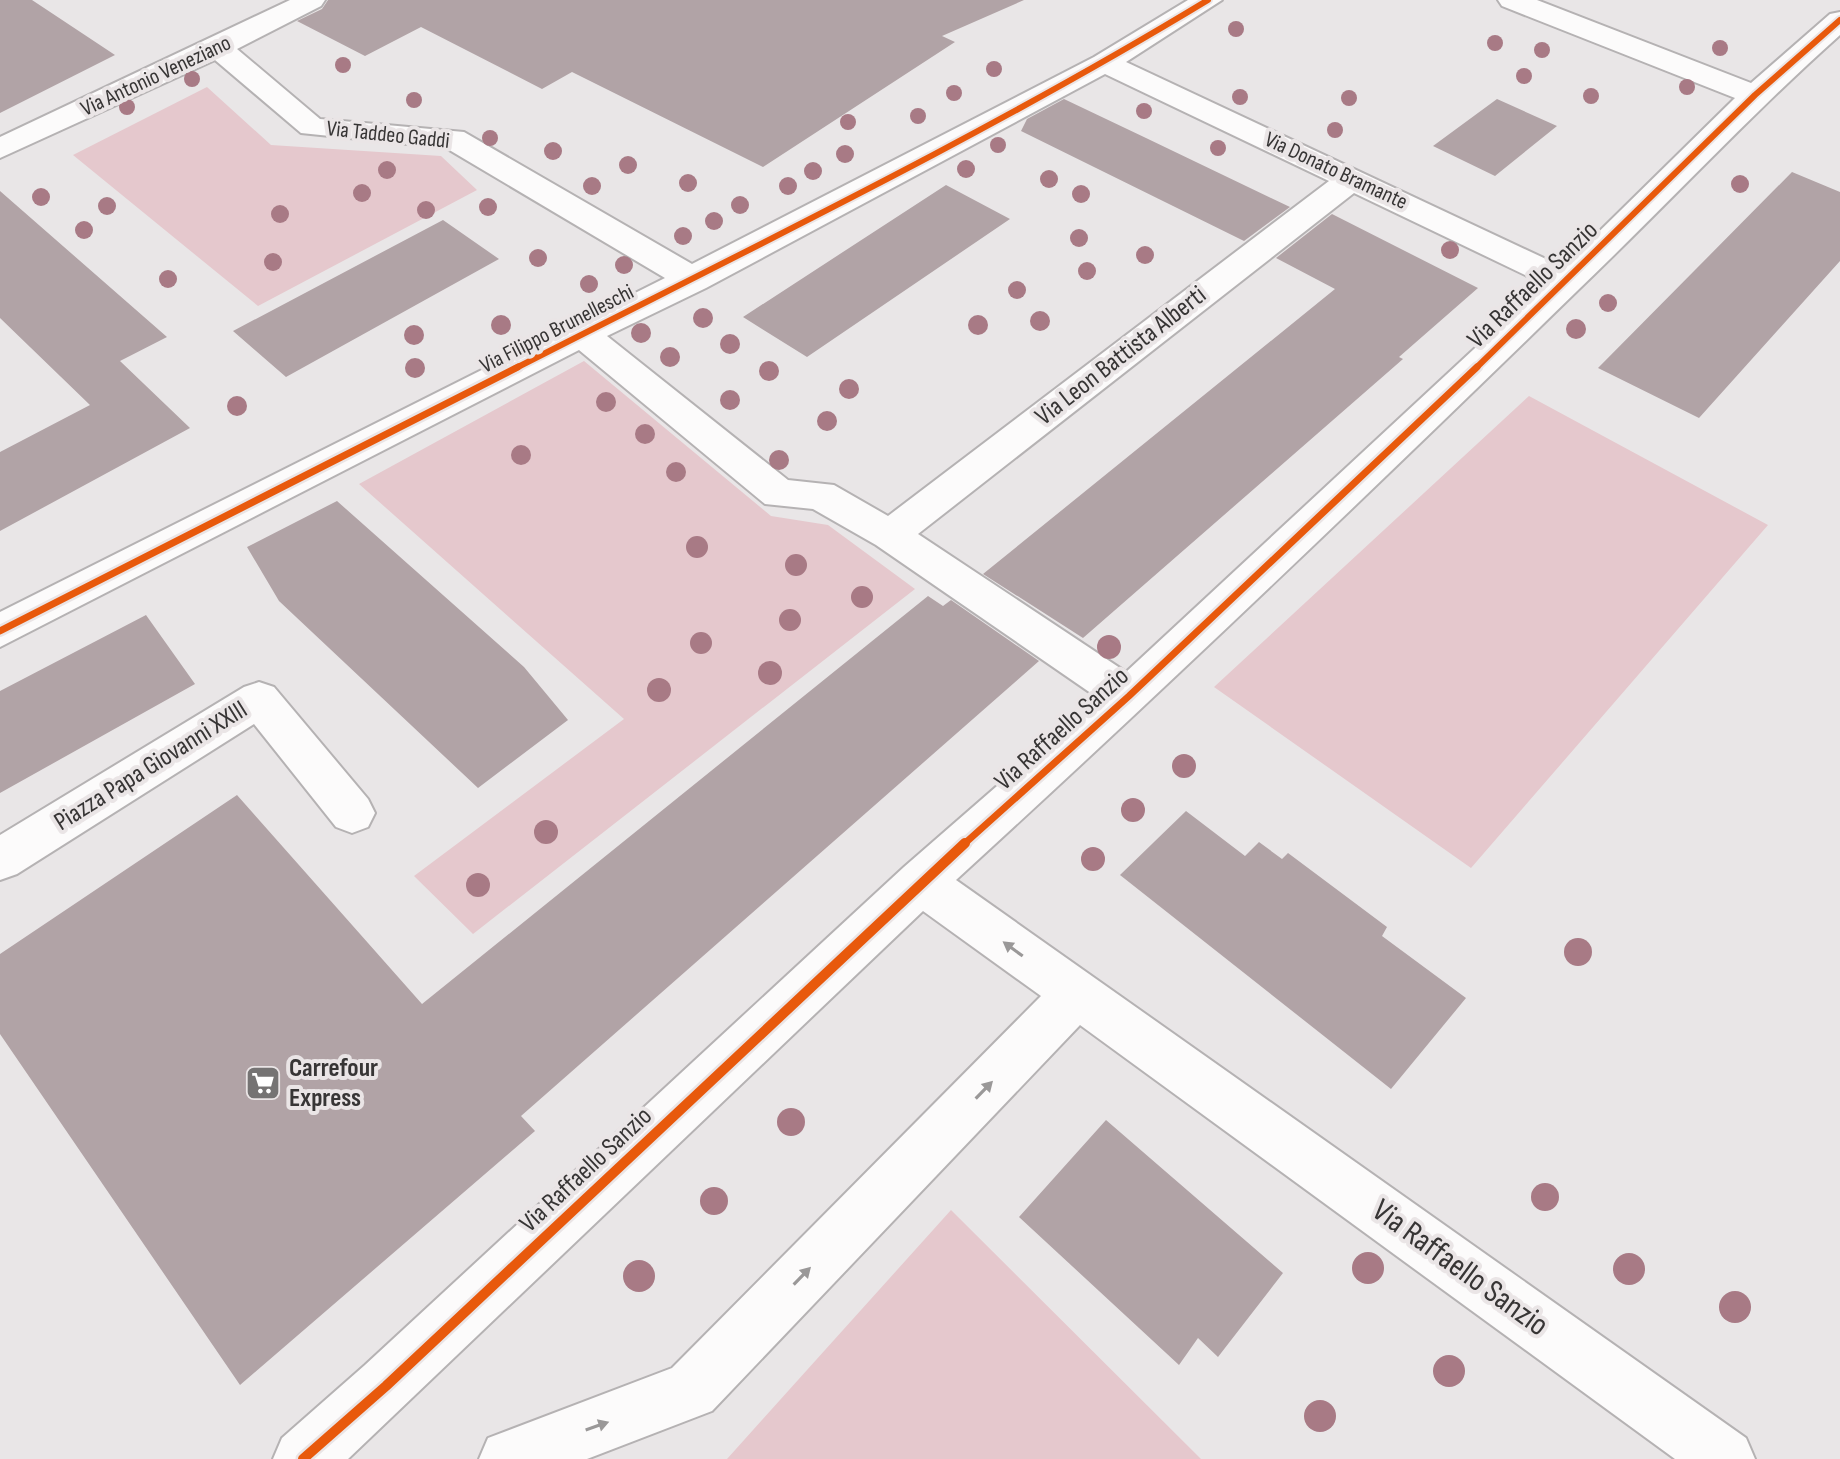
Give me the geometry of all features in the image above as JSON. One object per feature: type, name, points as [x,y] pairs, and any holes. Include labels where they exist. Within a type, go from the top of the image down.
[{"type":"street","name":"Via Antonio Veneziano","points":[[0,149],[218,48],[311,0]]},
{"type":"street","name":"Via Filippo Brunelleschi","points":[[0,631],[694,280],[1104,63],[1208,0]]},
{"type":"street","points":[[1512,0],[1755,95]]},
{"type":"street","name":"Via Raffaello Sanzio","points":[[303,1459],[386,1386],[921,882],[1129,696],[1567,282],[1755,95],[1840,20]]},
{"type":"street","name":"Via Taddeo Gaddi","points":[[218,48],[312,127],[453,139],[694,280]]},
{"type":"street","name":"Via Donato Bramante","points":[[1104,63],[1567,282]]},
{"type":"street","name":"Via Leon Battista Alberti","points":[[890,535],[1352,179]]},
{"type":"street","points":[[583,335],[779,494],[820,495],[890,535],[1129,696]]},
{"type":"street","name":"Piazza Papa Giovanni XXIII","points":[[0,860],[259,699],[352,813]]},
{"type":"street","name":"Via Raffaello Sanzio","points":[[921,882],[1725,1459]]},
{"type":"street","points":[[521,1456],[691,1390],[1077,994]]},
{"type":"shaded area","points":[[207,87],[271,145],[441,156],[477,190],[258,306],[73,155]]},
{"type":"shaded area","points":[[584,361],[771,516],[828,525],[915,589],[473,934],[414,876],[624,719],[359,484]]},
{"type":"shaded area","points":[[1529,396],[1768,525],[1471,868],[1214,687]]},
{"type":"shaded area","points":[[951,1210],[1201,1459],[727,1459]]},
{"type":"building","points":[[0,0],[32,0],[115,55],[0,113]]},
{"type":"building","points":[[328,0],[1024,0],[942,36],[955,42],[763,167],[572,72],[542,89],[421,27],[365,56],[297,21],[322,9]]},
{"type":"building","points":[[1064,99],[1290,207],[1244,241],[1021,131],[1027,119]]},
{"type":"building","points":[[1497,99],[1557,126],[1495,176],[1433,146]]},
{"type":"building","points":[[1792,172],[1840,192],[1840,261],[1699,418],[1598,368]]},
{"type":"building","points":[[946,185],[1010,219],[807,357],[743,317]]},
{"type":"building","points":[[0,191],[167,337],[120,361],[190,428],[0,531],[0,452],[90,405],[0,318]]},
{"type":"building","points":[[1332,214],[1478,288],[1399,357],[1403,359],[1083,638],[983,574],[1335,289],[1276,258]]},
{"type":"building","points":[[443,220],[499,259],[286,377],[233,331]]},
{"type":"building","points":[[337,501],[524,667],[568,720],[478,788],[279,601],[247,547]]},
{"type":"building","name":"Carrefour Express","points":[[928,596],[943,606],[951,600],[1039,661],[521,1116],[535,1131],[240,1385],[0,1034],[0,954],[237,795],[422,1004]]},
{"type":"building","points":[[146,615],[195,684],[0,793],[0,691]]},
{"type":"building","points":[[1186,811],[1245,856],[1259,842],[1282,859],[1288,853],[1387,927],[1382,936],[1466,998],[1391,1089],[1120,875]]},
{"type":"building","points":[[1106,1120],[1283,1273],[1218,1357],[1198,1338],[1179,1365],[1019,1217]]},
{"type":"cycle path","points":[[0,631],[925,159],[1104,63],[1208,0]]},
{"type":"cycle path","points":[[303,1459],[386,1386],[921,882],[1129,696],[1567,282],[1755,95],[1840,20]]},
{"type":"place","name":"Carrefour Express","points":[[263,1083]]}]
